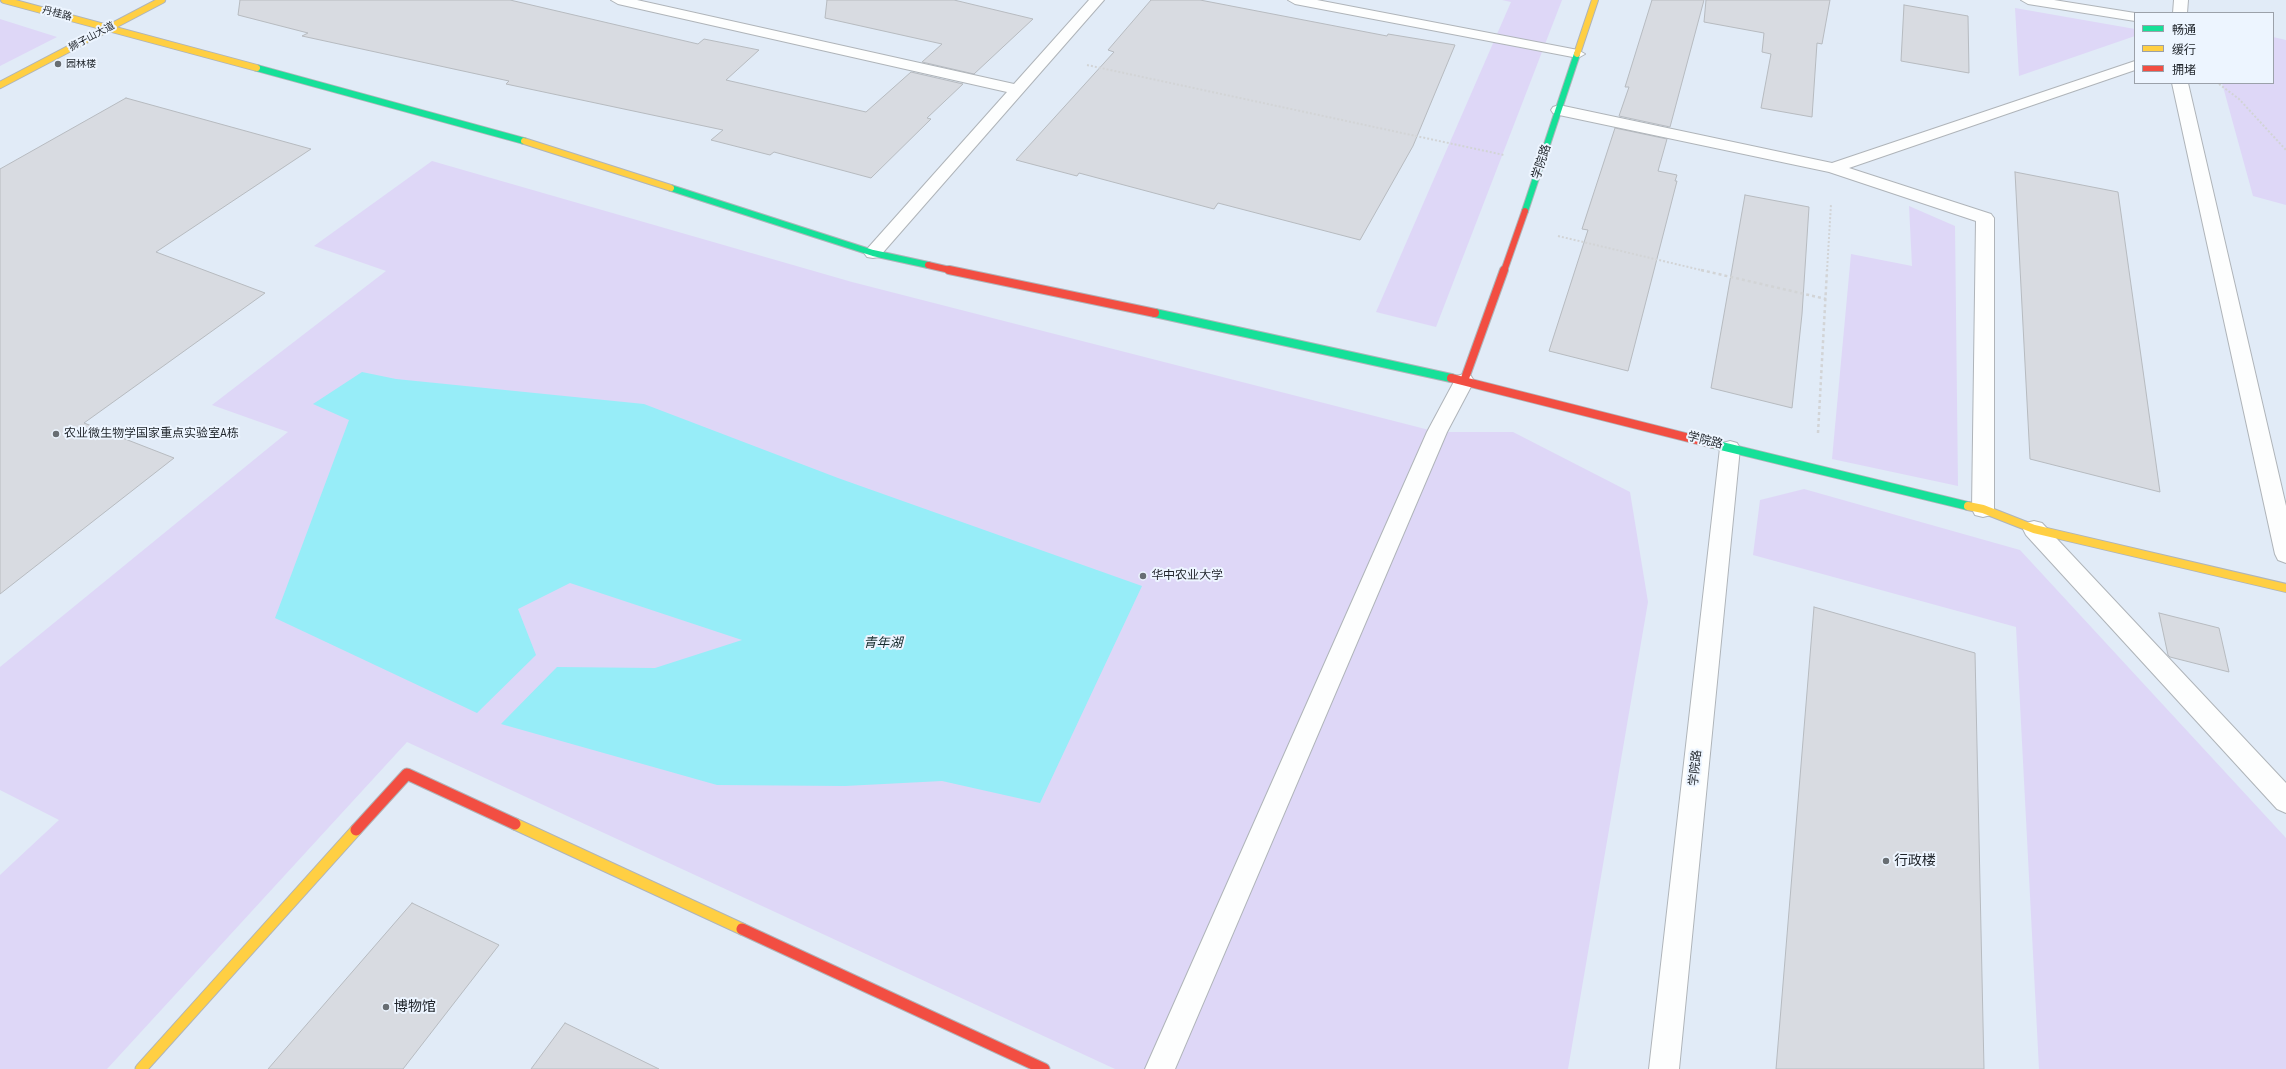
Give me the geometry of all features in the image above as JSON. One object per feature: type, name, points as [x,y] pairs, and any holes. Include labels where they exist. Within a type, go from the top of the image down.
[{"type":"street","name":"丹桂路","points":[[4,0],[482,128],[873,253],[1288,341],[1464,381]]},
{"type":"street","name":"狮子山大道","points":[[0,85],[162,0]]},
{"type":"street","points":[[618,0],[1018,90]]},
{"type":"street","points":[[873,253],[1097,0]]},
{"type":"street","points":[[1296,0],[1578,54]]},
{"type":"street","name":"学院路","points":[[1595,0],[1520,227],[1464,381],[1730,448],[1664,1069]]},
{"type":"street","points":[[2028,0],[2134,18]]},
{"type":"street","points":[[2180,12],[2181,0]]},
{"type":"street","points":[[1833,168],[2134,65]]},
{"type":"street","points":[[2180,84],[2286,554]]},
{"type":"street","points":[[1559,110],[1833,168],[1985,218],[1983,509]]},
{"type":"street","points":[[1160,1069],[1437,432],[1464,381]]},
{"type":"street","points":[[1730,448],[1816,470],[1983,509],[2034,528],[2286,588]]},
{"type":"street","points":[[2034,528],[2286,801]]},
{"type":"street","points":[[141,1069],[407,774],[1044,1069]]},
{"type":"path","points":[[1047,56],[1542,163]]},
{"type":"path","points":[[2218,84],[2239,99],[2286,150]]},
{"type":"path","points":[[1816,470],[1833,168]]},
{"type":"path","points":[[1520,227],[1826,299]]},
{"type":"shaded area","name":"华中农业大学","points":[[0,0],[2286,0],[2286,1069],[0,1069]]},
{"type":"shaded area","points":[[1502,0],[1562,0],[1436,327],[1376,312],[1511,2]]},
{"type":"shaded area","points":[[2015,8],[2134,29],[2134,36],[2019,76]]},
{"type":"shaded area","points":[[0,19],[57,37],[0,66]]},
{"type":"shaded area","points":[[2274,37],[2286,40],[2286,205],[2253,196],[2222,84],[2274,84]]},
{"type":"shaded area","points":[[432,161],[852,282],[1437,432],[1513,432],[1630,492],[1648,602],[1568,1069],[1115,1069],[407,742],[107,1069],[0,1069],[0,875],[59,820],[0,790],[0,667],[288,432],[212,405],[386,271],[314,246]]},
{"type":"shaded area","points":[[1909,206],[1955,226],[1958,486],[1832,459],[1851,254],[1912,266]]},
{"type":"shaded area","points":[[1804,489],[2020,550],[2286,838],[2286,1069],[2039,1069],[2016,627],[1753,555],[1760,500]]},
{"type":"water","name":"青年湖","points":[[362,372],[396,379],[644,404],[838,478],[1142,586],[1040,803],[942,781],[845,786],[717,785],[501,724],[557,667],[655,668],[742,640],[570,583],[518,609],[536,655],[477,713],[275,618],[349,420],[313,404]]},
{"type":"building","points":[[240,0],[510,0],[698,44],[704,39],[759,50],[726,80],[866,112],[911,72],[963,84],[927,118],[931,119],[871,178],[774,152],[770,155],[711,140],[723,130],[506,84],[509,81],[302,36],[308,33],[238,15]]},
{"type":"building","points":[[827,0],[954,0],[1033,19],[974,74],[922,62],[942,44],[825,18]]},
{"type":"building","points":[[1151,0],[1200,0],[1387,36],[1388,34],[1455,45],[1413,146],[1360,240],[1218,203],[1214,209],[1079,173],[1077,176],[1016,160],[1114,52],[1108,50]]},
{"type":"building","points":[[1652,0],[1704,0],[1670,127],[1619,116],[1629,87],[1625,87]]},
{"type":"building","points":[[1706,0],[1830,0],[1822,44],[1817,43],[1812,117],[1761,108],[1771,54],[1762,52],[1764,33],[1704,22]]},
{"type":"building","points":[[1904,5],[1968,16],[1969,73],[1901,61]]},
{"type":"building","points":[[126,98],[311,149],[156,252],[265,293],[84,423],[174,458],[0,594],[0,169]]},
{"type":"building","points":[[1615,128],[1667,139],[1658,171],[1677,175],[1675,181],[1677,181],[1628,371],[1549,351],[1588,230],[1582,229]]},
{"type":"building","points":[[2015,172],[2118,192],[2160,492],[2030,459]]},
{"type":"building","points":[[1745,195],[1809,207],[1802,314],[1792,408],[1711,388]]},
{"type":"building","name":"行政楼","points":[[1814,607],[1975,653],[1984,1069],[1776,1069]]},
{"type":"building","points":[[2159,613],[2219,628],[2229,672],[2170,657],[2168,655]]},
{"type":"building","name":"博物馆","points":[[412,903],[499,945],[403,1069],[268,1069]]},
{"type":"building","points":[[565,1023],[659,1069],[531,1069]]},
{"type":"traffic: fast","points":[[1525,211],[1577,54]]},
{"type":"traffic: fast","points":[[257,68],[482,128],[524,141]]},
{"type":"traffic: fast","points":[[671,188],[873,253],[928,265]]},
{"type":"traffic: fast","points":[[1155,313],[1451,378]]},
{"type":"traffic: fast","points":[[1713,444],[1968,506]]},
{"type":"traffic: slow","points":[[4,0],[257,68]]},
{"type":"traffic: slow","points":[[0,85],[162,0]]},
{"type":"traffic: slow","points":[[1577,54],[1595,0]]},
{"type":"traffic: slow","points":[[524,141],[671,188]]},
{"type":"traffic: slow","points":[[1968,506],[1983,509],[2034,529],[2286,588]]},
{"type":"traffic: slow","points":[[515,824],[742,929]]},
{"type":"traffic: slow","points":[[141,1069],[356,830]]},
{"type":"traffic: jam","points":[[1464,381],[1525,211]]},
{"type":"traffic: jam","points":[[928,265],[1155,313]]},
{"type":"traffic: jam","points":[[1451,378],[1713,444]]},
{"type":"traffic: jam","points":[[356,830],[407,774],[515,824]]},
{"type":"traffic: jam","points":[[742,929],[1044,1069]]},
{"type":"place","name":"园林楼","points":[[58,64]]},
{"type":"place","name":"农业微生物学国家重点实验室A栋","points":[[56,434]]},
{"type":"place","name":"华中农业大学","points":[[1143,576]]},
{"type":"place","name":"行政楼","points":[[1886,861]]},
{"type":"place","name":"博物馆","points":[[386,1007]]}]
